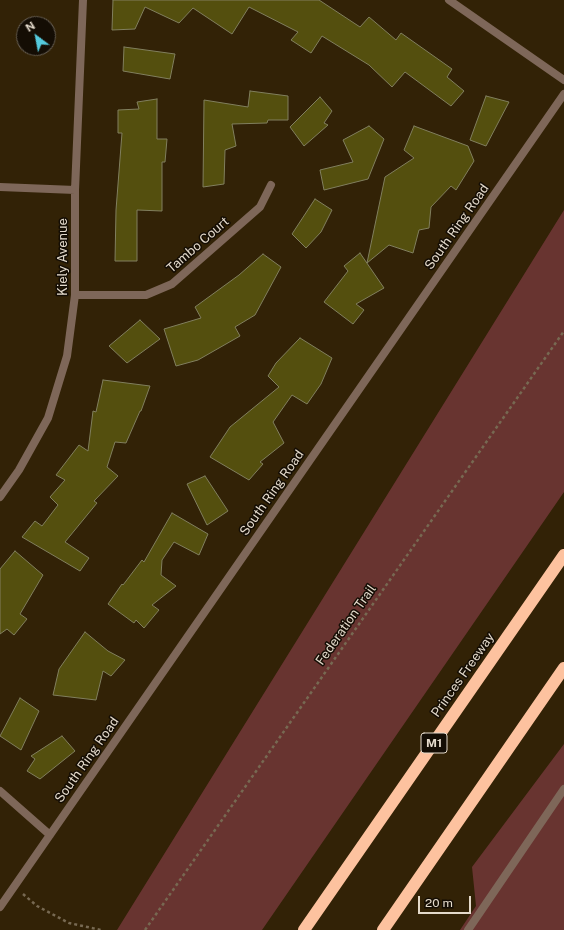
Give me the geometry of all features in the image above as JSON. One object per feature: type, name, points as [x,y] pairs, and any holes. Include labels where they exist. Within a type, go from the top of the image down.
[{"type":"highway","name":"Princes Freeway","points":[[304,930],[564,555]]},
{"type":"highway","points":[[383,930],[564,668]]},
{"type":"street","name":"Kiely Avenue","points":[[0,497],[19,470],[48,418],[67,356],[75,295],[75,190],[83,0]]},
{"type":"street","points":[[449,0],[564,80]]},
{"type":"street","name":"South Ring Road","points":[[0,907],[564,94]]},
{"type":"street","name":"Tambo Court","points":[[75,295],[146,295],[172,284],[260,207],[271,185]]},
{"type":"street","points":[[0,187],[75,190]]},
{"type":"street","points":[[468,930],[564,789]]},
{"type":"street","points":[[0,791],[50,835]]},
{"type":"path","name":"Federation Trail","points":[[145,930],[564,331]]},
{"type":"path","points":[[14,887],[37,906],[69,923],[101,930]]},
{"type":"shaded area","points":[[564,210],[564,492],[262,930],[117,930]]},
{"type":"shaded area","points":[[564,744],[564,930],[460,930],[476,906],[472,867]]},
{"type":"building","points":[[113,0],[319,0],[360,27],[369,17],[396,40],[401,33],[452,69],[447,77],[464,91],[451,106],[405,72],[392,87],[369,65],[322,36],[311,53],[291,40],[298,32],[249,7],[232,34],[193,8],[179,23],[145,7],[135,29],[112,30]]},
{"type":"building","points":[[124,47],[175,54],[170,79],[123,71]]},
{"type":"building","points":[[250,91],[288,96],[288,120],[268,120],[267,123],[232,124],[236,146],[225,150],[224,184],[203,187],[204,100],[248,107]]},
{"type":"building","points":[[486,96],[509,102],[486,146],[470,140]]},
{"type":"building","points":[[320,97],[332,111],[324,123],[328,125],[304,146],[290,127]]},
{"type":"building","points":[[157,99],[157,139],[167,139],[165,162],[162,162],[162,211],[137,210],[137,261],[115,261],[116,210],[122,133],[118,133],[118,110],[139,109],[137,102]]},
{"type":"building","points":[[369,126],[384,139],[368,179],[324,190],[320,170],[353,162],[343,140]]},
{"type":"building","points":[[414,126],[468,146],[474,161],[456,190],[451,186],[431,207],[429,228],[419,230],[413,253],[389,245],[367,263],[385,177],[414,158],[404,150]]},
{"type":"building","points":[[315,199],[332,210],[321,232],[306,248],[292,234]]},
{"type":"building","points":[[360,253],[384,288],[356,304],[364,310],[353,324],[324,302],[348,271],[344,266]]},
{"type":"building","points":[[263,254],[281,267],[255,315],[235,327],[240,336],[198,360],[176,366],[164,329],[201,318],[195,307],[239,275]]},
{"type":"building","points":[[140,320],[160,339],[127,363],[109,346]]},
{"type":"building","points":[[300,338],[332,358],[321,384],[307,404],[292,395],[273,422],[284,443],[260,462],[263,464],[249,480],[210,457],[230,427],[279,387],[268,376],[276,363]]},
{"type":"building","points":[[103,380],[150,386],[141,411],[126,443],[115,442],[107,467],[118,476],[94,501],[97,503],[65,542],[89,558],[80,571],[22,537],[35,521],[42,526],[58,505],[50,497],[65,480],[56,475],[79,445],[88,451],[93,411],[96,412]]},
{"type":"building","points":[[205,476],[228,511],[207,525],[187,484]]},
{"type":"building","points":[[172,513],[208,534],[199,555],[174,542],[162,560],[161,575],[176,586],[152,605],[159,610],[144,628],[136,620],[134,623],[108,604],[142,560],[144,562]]},
{"type":"building","points":[[15,551],[43,575],[20,614],[27,619],[14,635],[7,629],[0,634],[0,569]]},
{"type":"building","points":[[85,632],[108,651],[125,660],[111,676],[103,671],[96,700],[53,695],[59,669]]},
{"type":"building","points":[[20,698],[39,711],[21,750],[0,736]]},
{"type":"building","points":[[62,736],[75,751],[40,779],[27,771],[35,759],[31,756]]}]
